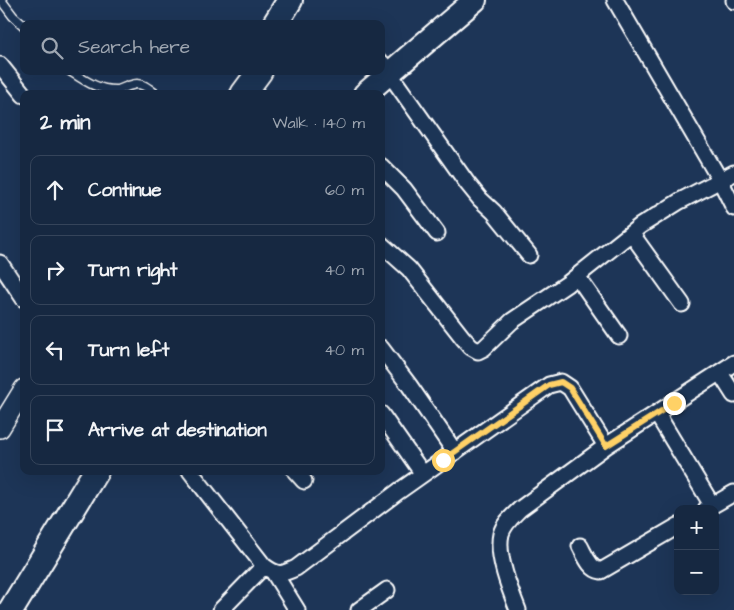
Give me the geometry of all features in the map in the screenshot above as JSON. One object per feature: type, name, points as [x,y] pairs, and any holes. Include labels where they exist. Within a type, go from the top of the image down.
[{"type":"highway","points":[[278,20],[290,0]]},
{"type":"highway","points":[[294,20],[307,0]]},
{"type":"highway","points":[[233,90],[240,75]]},
{"type":"highway","points":[[246,90],[257,75]]},
{"type":"highway","points":[[0,598],[75,475]]},
{"type":"highway","points":[[11,610],[94,475]]},
{"type":"main road","points":[[385,64],[457,0]]},
{"type":"main road","points":[[385,65],[475,0]]},
{"type":"main road","points":[[352,90],[372,75]]},
{"type":"main road","points":[[367,90],[376,75]]},
{"type":"street","points":[[615,0],[720,180],[734,208]]},
{"type":"street","points":[[0,64],[20,90]]},
{"type":"street","points":[[385,73],[467,183],[494,212],[528,255]]},
{"type":"street","points":[[385,170],[404,189],[437,233]]},
{"type":"street","points":[[385,247],[410,269],[463,338],[471,347],[478,351],[484,348],[512,321],[577,276],[631,233],[680,200],[734,173]]},
{"type":"street","points":[[631,233],[682,304]]},
{"type":"street","points":[[0,263],[20,293]]},
{"type":"street","points":[[577,276],[618,336]]},
{"type":"street","points":[[385,353],[455,452]]},
{"type":"street","points":[[518,610],[504,572],[501,552],[501,534],[508,521],[520,509],[606,446],[734,363]]},
{"type":"street","points":[[720,373],[734,395]]},
{"type":"street","points":[[269,569],[284,574],[296,568],[423,474],[549,385],[561,382],[566,383],[574,392],[606,446]]},
{"type":"street","points":[[0,428],[20,396]]},
{"type":"street","points":[[657,414],[708,505]]},
{"type":"street","points":[[385,420],[423,474]]},
{"type":"street","points":[[193,475],[269,569],[297,610]]},
{"type":"street","points":[[713,505],[734,493]]},
{"type":"street","points":[[580,546],[592,568],[596,571],[601,571],[674,528]]},
{"type":"street","points":[[220,610],[269,569]]},
{"type":"street","points":[[360,610],[387,590]]},
{"type":"lane","points":[[1,0],[20,22]]},
{"type":"lane","points":[[77,75],[102,88],[116,90],[141,84],[150,90]]},
{"type":"route","points":[[443,460],[520,405],[556,382],[566,383],[574,392],[606,446],[674,403]]}]
